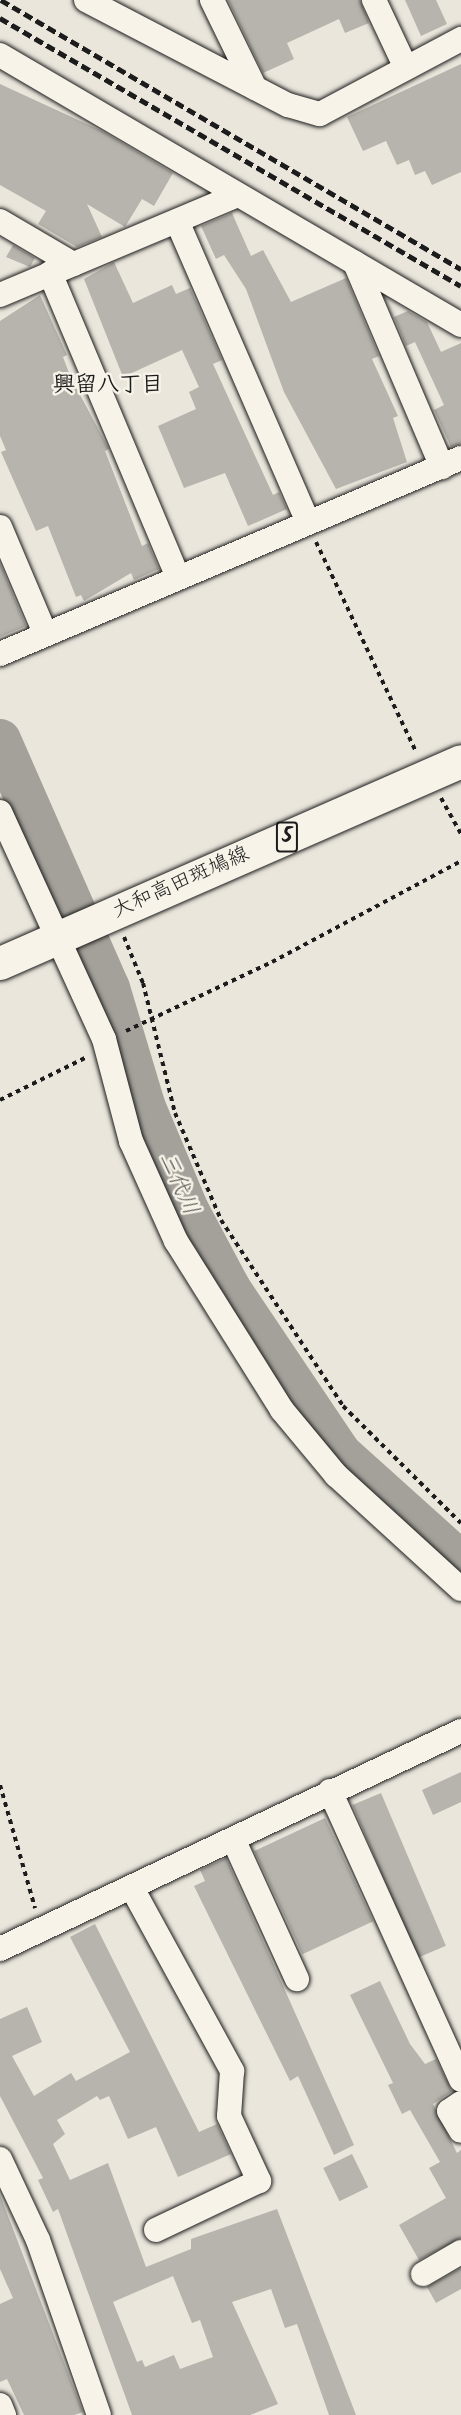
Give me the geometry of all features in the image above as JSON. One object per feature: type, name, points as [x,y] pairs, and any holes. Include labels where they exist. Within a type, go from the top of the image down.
[{"type":"main road","name":"大和高田斑鳩線","points":[[0,963],[461,761]]},
{"type":"street","points":[[86,0],[255,88],[320,114],[461,39]]},
{"type":"street","points":[[212,0],[255,88]]},
{"type":"street","points":[[374,0],[406,68]]},
{"type":"street","points":[[0,55],[461,325]]},
{"type":"street","points":[[0,295],[238,195]]},
{"type":"street","points":[[0,221],[73,264]]},
{"type":"street","points":[[177,221],[308,522]]},
{"type":"street","points":[[0,654],[451,462],[355,263]]},
{"type":"street","points":[[50,273],[178,577]]},
{"type":"street","points":[[0,527],[45,633]]},
{"type":"street","points":[[0,812],[61,937],[104,1044],[151,1192],[254,1370],[336,1474],[461,1589]]},
{"type":"street","points":[[0,1949],[234,1841],[330,1791],[461,1731]]},
{"type":"street","points":[[330,1791],[461,2080]]},
{"type":"street","points":[[234,1841],[297,1979]]},
{"type":"street","points":[[132,1888],[232,2071],[229,2116],[259,2181],[156,2230]]},
{"type":"street","points":[[461,2103],[449,2111],[461,2131]]},
{"type":"street","points":[[0,2159],[38,2240],[99,2415]]},
{"type":"street","points":[[423,2274],[461,2252]]},
{"type":"street","points":[[0,2405],[4,2415]]},
{"type":"path","points":[[308,522],[338,597],[419,757]]},
{"type":"path","points":[[438,792],[461,834]]},
{"type":"path","points":[[0,1100],[104,1044],[154,1022],[170,1007],[272,962],[461,861]]},
{"type":"path","points":[[114,912],[154,1022],[172,1102],[196,1167],[252,1273],[343,1406],[461,1524]]},
{"type":"path","points":[[0,1785],[42,1930]]},
{"type":"building","points":[[228,0],[360,0],[369,23],[345,33],[339,19],[287,43],[294,59],[263,73]]},
{"type":"building","points":[[405,0],[436,0],[447,24],[421,36]]},
{"type":"building","points":[[461,64],[461,172],[432,185],[425,171],[415,175],[409,160],[397,165],[386,141],[363,151],[347,117]]},
{"type":"building","points":[[0,84],[102,131],[173,173],[154,206],[142,199],[125,227],[87,204],[102,237],[77,247],[38,224],[46,211],[0,185]]},
{"type":"building","points":[[232,213],[251,256],[263,250],[291,302],[346,278],[379,356],[372,359],[398,416],[393,418],[407,462],[336,489],[284,392],[246,289],[224,255],[216,259],[201,226]]},
{"type":"building","points":[[13,245],[35,258],[30,267],[6,257]]},
{"type":"building","points":[[114,262],[133,303],[172,285],[176,294],[190,288],[222,360],[213,364],[273,495],[279,492],[287,509],[248,526],[225,473],[184,488],[158,426],[196,409],[189,392],[199,387],[182,350],[123,377],[84,279]]},
{"type":"building","points":[[40,295],[67,355],[63,357],[71,378],[109,449],[105,451],[142,546],[148,543],[159,569],[134,580],[131,573],[84,601],[81,595],[76,597],[48,526],[36,531],[1,452],[6,450],[0,436],[0,321]]},
{"type":"building","points":[[408,311],[427,322],[441,352],[461,343],[461,444],[451,447],[434,410],[444,405],[415,342],[406,346],[394,317]]},
{"type":"building","points":[[0,563],[26,626],[0,637]]},
{"type":"building","points":[[461,1772],[461,1802],[433,1815],[422,1790]]},
{"type":"building","points":[[381,1793],[446,1946],[417,1958],[352,1805]]},
{"type":"building","points":[[325,1818],[373,1921],[302,1954],[254,1851]]},
{"type":"building","points":[[226,1858],[354,2145],[334,2155],[298,2076],[290,2081],[194,1886],[205,1881],[200,1870]]},
{"type":"building","points":[[95,1924],[199,2132],[217,2124],[231,2154],[178,2177],[156,2127],[128,2139],[109,2096],[100,2100],[97,2096],[57,2120],[65,2134],[53,2144],[70,2180],[108,2163],[146,2267],[191,2249],[191,2239],[277,2209],[356,2415],[329,2415],[297,2324],[285,2328],[271,2289],[232,2302],[278,2404],[250,2415],[132,2415],[58,2209],[53,2212],[38,2180],[43,2178],[0,2096],[0,2019],[27,2007],[42,2042],[12,2056],[34,2096],[71,2073],[76,2081],[130,2052],[70,1937]],"holes":[[[173,2276],[192,2323],[200,2320],[213,2357],[180,2369],[174,2355],[145,2367],[142,2360],[137,2362],[113,2302]]]},
{"type":"building","points":[[380,1981],[410,2044],[425,2064],[436,2059],[452,2091],[433,2104],[457,2153],[461,2150],[461,2238],[419,2260],[399,2225],[446,2198],[429,2168],[440,2162],[410,2110],[402,2114],[388,2085],[393,2083],[350,1995]]},
{"type":"building","points":[[352,2154],[368,2187],[339,2201],[323,2168]]},
{"type":"building","points":[[0,2195],[83,2412],[74,2415],[24,2415],[7,2379],[0,2382],[0,2304],[13,2298],[0,2269]]},
{"type":"building","points":[[461,2268],[461,2289],[436,2303],[427,2287]]},
{"type":"waterway","name":"三代川","points":[[0,740],[109,988],[144,1105],[187,1208],[230,1289],[340,1453],[461,1562]]},
{"type":"railway","points":[[1,0],[461,269]]},
{"type":"railway","points":[[0,18],[461,286]]},
{"type":"district","name":"興留八丁目","points":[[108,386]]}]
